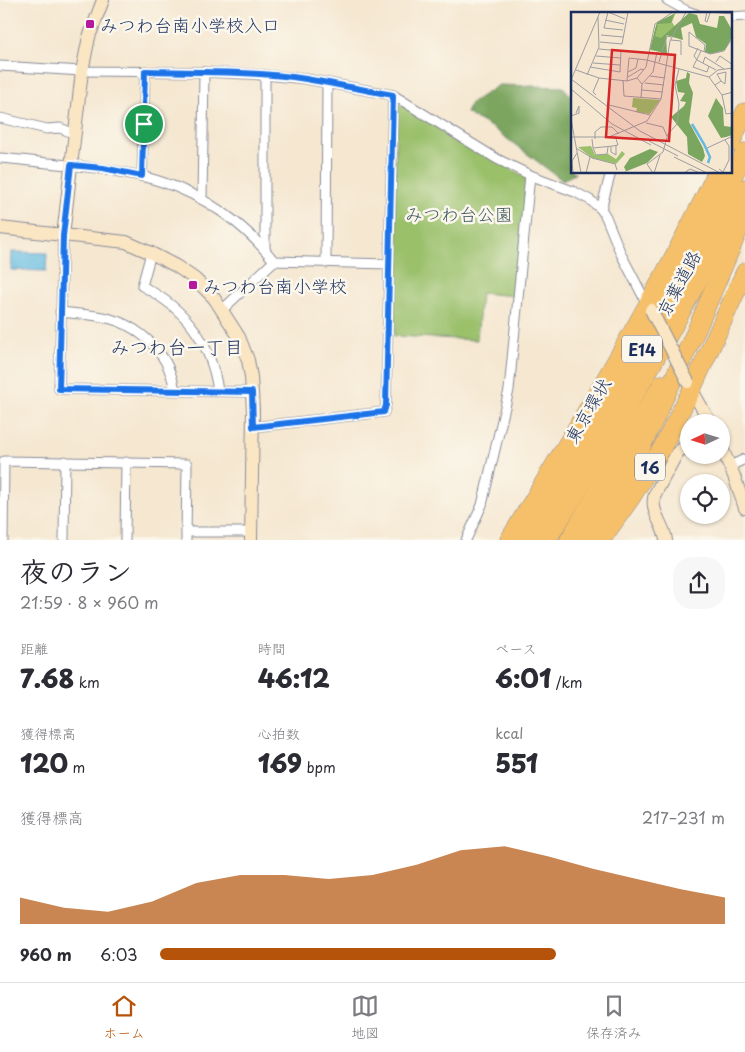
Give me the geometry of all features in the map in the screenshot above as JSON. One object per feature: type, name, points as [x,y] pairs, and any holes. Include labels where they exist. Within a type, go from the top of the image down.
[{"type":"highway","points":[[732,141],[745,112]]},
{"type":"highway","name":"京葉道路","points":[[529,540],[666,306],[745,152]]},
{"type":"highway","name":"東京環状","points":[[509,540],[649,307],[716,174]]},
{"type":"highway","name":"京葉道路","points":[[547,540],[674,326],[720,240],[745,188]]},
{"type":"highway","points":[[584,540],[602,515],[639,452],[696,331],[745,215]]},
{"type":"highway","name":"16","points":[[601,540],[631,498],[662,448],[745,272]]},
{"type":"highway","points":[[569,540],[647,407],[696,331]]},
{"type":"street","points":[[103,0],[89,38],[82,71],[71,165],[63,236],[59,389],[252,392]]},
{"type":"street","points":[[667,0],[692,12]]},
{"type":"street","points":[[732,17],[745,16]]},
{"type":"street","points":[[0,66],[82,71],[204,72],[265,75],[306,79],[393,95],[497,159],[530,175],[576,192],[601,209],[621,254],[706,414]]},
{"type":"street","points":[[142,176],[145,71]]},
{"type":"street","points":[[202,199],[204,72]]},
{"type":"street","points":[[265,75],[265,250]]},
{"type":"street","points":[[326,263],[327,83]]},
{"type":"street","points":[[253,427],[384,412],[386,405],[393,95]]},
{"type":"street","points":[[0,118],[47,129],[60,128],[75,134]]},
{"type":"street","points":[[0,158],[103,168],[161,181],[202,199],[225,214],[265,250],[274,261]]},
{"type":"street","points":[[601,209],[610,174]]},
{"type":"street","points":[[466,540],[482,505],[509,390],[530,175]]},
{"type":"street","points":[[0,228],[126,242],[176,266],[195,279],[214,298],[239,337],[248,360],[252,392],[253,427],[251,536],[186,536],[187,464],[4,461],[3,540]]},
{"type":"street","points":[[151,253],[142,286],[171,304],[197,332],[213,366],[218,391]]},
{"type":"street","points":[[222,310],[274,261],[389,264]]},
{"type":"street","points":[[60,312],[110,319],[135,330],[146,338],[166,362],[175,390]]},
{"type":"street","points":[[666,540],[665,532],[654,509],[653,501],[655,494],[680,450]]},
{"type":"street","points":[[745,459],[730,466],[745,508]]},
{"type":"street","points":[[64,540],[65,461]]},
{"type":"street","points":[[125,540],[126,462]]},
{"type":"green space","points":[[499,85],[563,87],[571,96],[571,174],[575,174],[562,180],[493,128],[466,113],[471,103]]},
{"type":"green space","name":"みつわ台公園","points":[[396,102],[527,178],[515,296],[481,293],[477,340],[394,336]]},
{"type":"water","points":[[12,252],[47,253],[46,271],[11,270]]},
{"type":"place","name":"みつわ台南小学校入口","points":[[90,24]]},
{"type":"place","name":"みつわ台南小学校","points":[[193,285]]},
{"type":"district","name":"みつわ台一丁目","points":[[177,346]]},
{"type":"route","points":[[145,71],[265,75],[306,79],[393,95],[386,405],[384,412],[253,427],[252,392],[59,389],[63,236],[71,165],[103,168],[142,176],[144,124],[145,71]]}]
